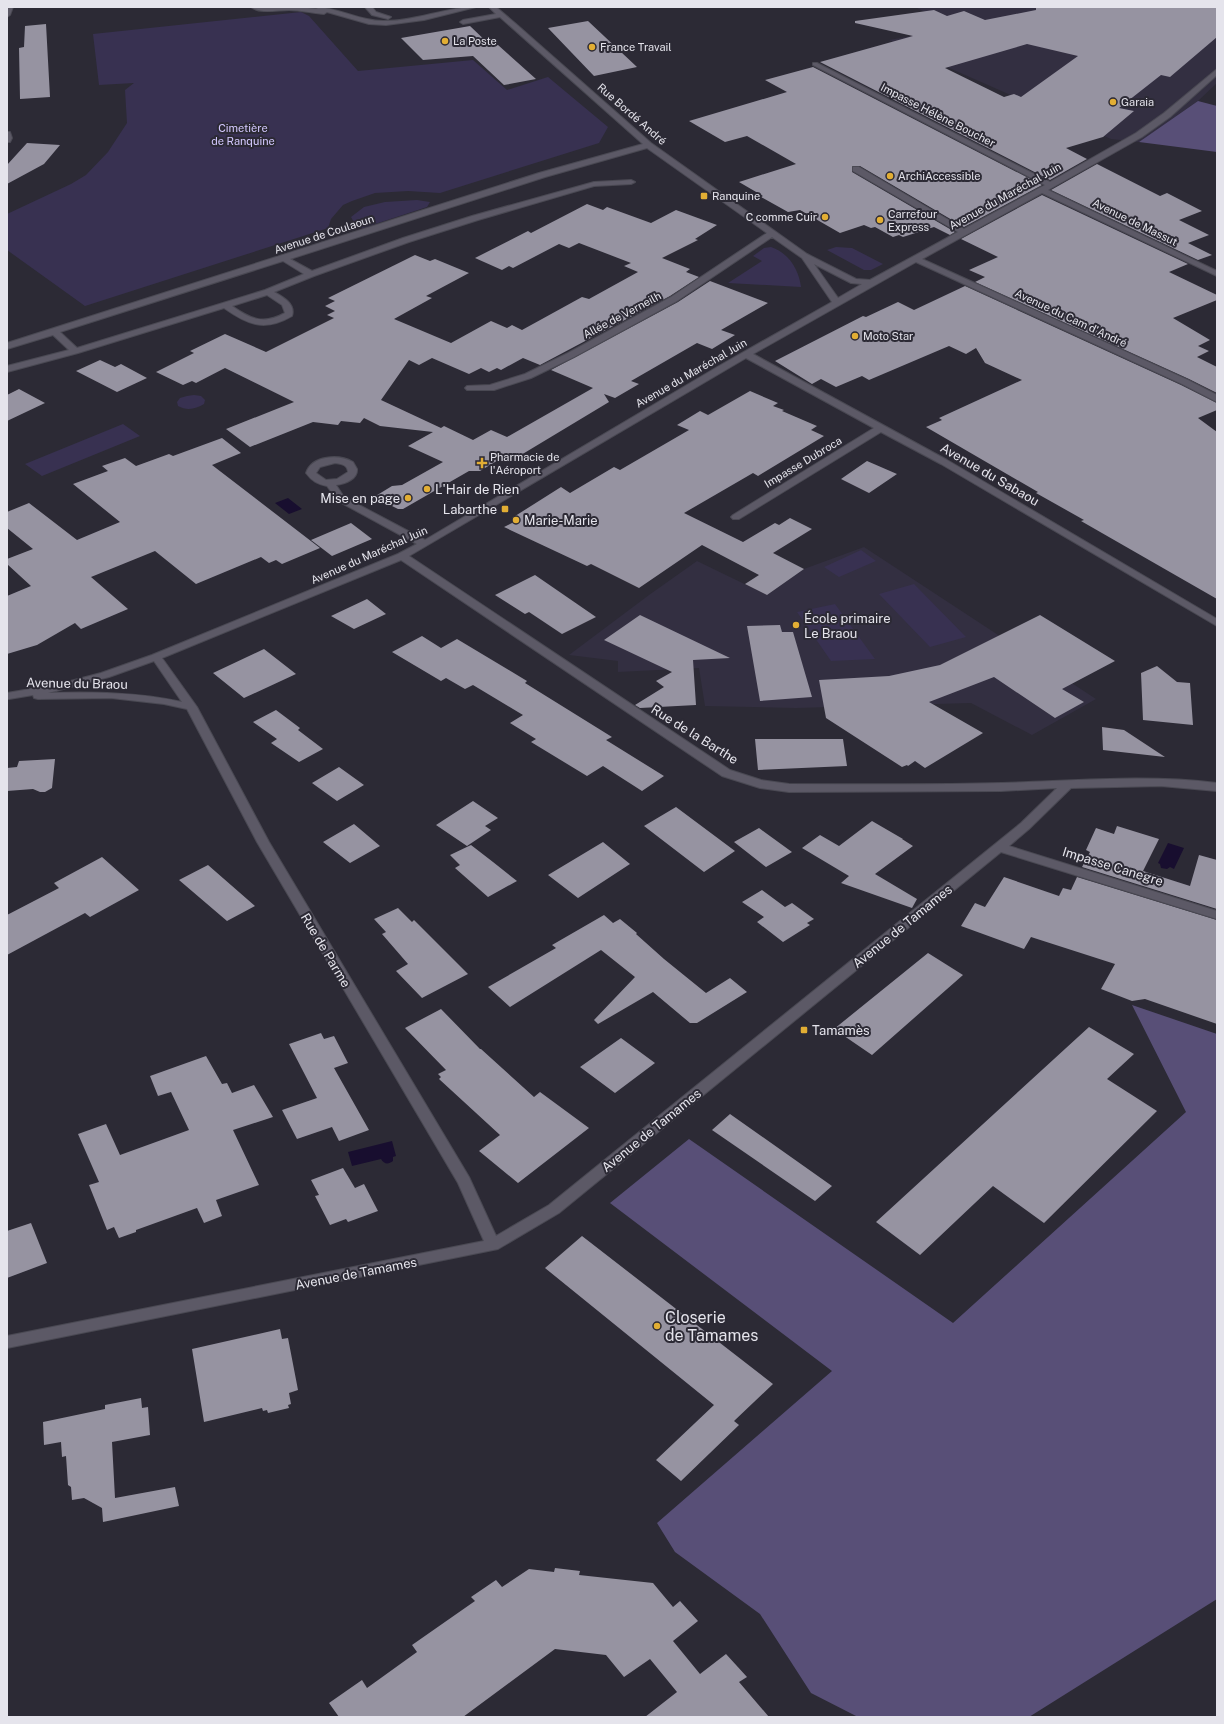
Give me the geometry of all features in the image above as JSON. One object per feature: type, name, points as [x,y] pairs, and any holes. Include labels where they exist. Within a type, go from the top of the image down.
[{"type":"street","points":[[254,7],[269,9],[289,8],[344,15]]},
{"type":"street","points":[[316,7],[377,23],[390,23],[473,7]]},
{"type":"street","points":[[368,7],[374,14],[392,17],[408,16],[435,8],[465,8]]},
{"type":"street","name":"Rue Bordé André","points":[[492,7],[648,145],[804,256],[854,281],[871,283]]},
{"type":"street","points":[[463,22],[502,15]]},
{"type":"street","name":"Impasse Hélène Boucher","points":[[815,64],[1046,187]]},
{"type":"street","name":"Avenue du Maréchal Juin","points":[[156,657],[402,556],[425,544],[836,302],[1138,135],[1167,115],[1217,71]]},
{"type":"street","points":[[7,134],[7,140]]},
{"type":"street","name":"Avenue de Coulaoun","points":[[7,346],[542,175],[648,145]]},
{"type":"street","points":[[856,169],[963,232]]},
{"type":"street","points":[[7,369],[226,306],[268,292],[311,274],[406,240],[475,218],[594,184],[631,182]]},
{"type":"street","name":"Avenue de Massut","points":[[1046,187],[1217,274]]},
{"type":"street","points":[[449,205],[475,218]]},
{"type":"street","name":"Allée de Verneilh","points":[[470,388],[491,388],[528,376],[570,355],[674,299],[772,232]]},
{"type":"street","name":"Rue Bordé André","points":[[804,256],[836,302]]},
{"type":"street","points":[[283,258],[311,274]]},
{"type":"street","name":"Avenue du Cam d'André","points":[[916,259],[1185,382],[1217,399]]},
{"type":"street","points":[[226,306],[246,320],[261,323],[278,321],[289,314],[289,308],[285,302],[268,292]]},
{"type":"street","points":[[54,331],[75,350]]},
{"type":"street","name":"Avenue du Sabaou","points":[[746,354],[882,427],[1217,624]]},
{"type":"street","name":"Impasse Dubroca","points":[[736,517],[882,427]]},
{"type":"street","points":[[330,483],[341,499],[425,544]]},
{"type":"street","name":"Rue de la Barthe","points":[[402,556],[726,773],[760,784],[789,788],[1001,787],[1068,784]]},
{"type":"street","name":"Avenue du Braou","points":[[8,696],[60,687],[105,675],[156,657]]},
{"type":"street","name":"Rue de Parme","points":[[156,657],[191,707],[263,842],[464,1181],[493,1245]]},
{"type":"street","name":"Avenue du Braou","points":[[8,696],[51,697],[111,695],[164,701],[191,707]]},
{"type":"street","points":[[1068,784],[1139,782],[1200,784],[1217,787]]},
{"type":"street","name":"Avenue de Tamames","points":[[7,1342],[493,1245],[554,1209],[1000,847],[1025,826],[1068,784]]},
{"type":"street","name":"Impasse Canegre","points":[[1000,847],[1217,914]]},
{"type":"shaded area","points":[[915,7],[1217,7],[1217,83],[1198,101],[1139,142],[1111,139],[889,40],[957,28]]},
{"type":"shaded area","points":[[1198,101],[1217,106],[1217,152],[1139,142]]},
{"type":"shaded area","points":[[288,498],[302,509],[289,514],[275,503]]},
{"type":"shaded area","name":"École primaire Le Braou","points":[[864,547],[1096,699],[1032,735],[971,703],[796,708],[705,706],[699,668],[618,672],[618,661],[569,655],[697,561],[767,595],[804,569]]},
{"type":"shaded area","points":[[1168,843],[1184,848],[1174,869],[1170,867],[1167,869],[1161,868],[1160,864],[1158,863]]},
{"type":"shaded area","points":[[1132,1005],[1217,1034],[1217,1599],[1029,1717],[858,1717],[811,1693],[760,1614],[675,1552],[657,1523],[832,1371],[610,1203],[689,1139],[953,1323],[1186,1112]]},
{"type":"shaded area","points":[[392,1141],[396,1156],[393,1157],[393,1161],[386,1163],[381,1159],[352,1166],[348,1152]]},
{"type":"green space","name":"Cimetière de Ranquine","points":[[301,12],[309,16],[358,71],[473,60],[507,90],[548,77],[608,127],[599,143],[440,193],[408,191],[375,193],[343,205],[331,219],[328,228],[85,306],[7,250],[7,214],[71,184],[86,175],[108,152],[127,123],[125,90],[134,83],[99,85],[93,34]]},
{"type":"green space","points":[[417,200],[430,202],[427,207],[363,228],[356,226],[351,217],[364,207],[385,202]]},
{"type":"green space","points":[[771,247],[783,253],[792,263],[798,274],[801,287],[728,283],[762,261],[753,256],[764,248]]},
{"type":"green space","points":[[836,247],[852,248],[883,264],[871,270],[864,270],[827,250]]},
{"type":"green space","points":[[194,395],[201,396],[205,400],[204,404],[191,409],[178,406],[177,402],[180,398]]},
{"type":"green space","points":[[123,424],[140,436],[42,476],[25,464]]},
{"type":"green space","points":[[861,550],[876,561],[839,577],[824,567]]},
{"type":"green space","points":[[914,584],[966,637],[930,647],[879,594]]},
{"type":"green space","points":[[835,604],[875,659],[831,661],[797,612]]},
{"type":"building","points":[[1036,7],[1217,7],[1217,37],[1170,77],[1161,75],[1119,108],[1134,111],[1103,137],[1066,148],[1087,159],[1050,180],[820,62],[913,36],[855,23],[855,21],[934,10],[947,16],[964,11],[985,20],[1036,10]],"holes":[[[1027,44],[1078,56],[1021,97],[1014,94],[1004,97],[945,68]]]},
{"type":"building","name":"France Travail","points":[[588,21],[637,67],[594,76],[548,28]]},
{"type":"building","points":[[46,24],[50,97],[20,99],[19,48],[24,47],[25,26]]},
{"type":"building","name":"La Poste","points":[[470,26],[491,46],[498,45],[536,79],[504,85],[473,56],[423,60],[401,38]]},
{"type":"building","points":[[813,67],[1042,185],[964,227],[860,166],[852,167],[852,172],[955,232],[950,235],[934,227],[903,237],[899,235],[893,237],[875,227],[871,228],[864,225],[840,233],[800,210],[788,212],[761,197],[763,196],[739,182],[796,164],[747,136],[725,142],[689,121],[787,92],[765,80]]},
{"type":"building","points":[[27,143],[60,145],[44,164],[7,184],[7,165]]},
{"type":"building","points":[[1097,164],[1160,196],[1167,193],[1202,211],[1179,220],[1209,235],[1188,243],[1212,255],[1198,260],[1051,190]]},
{"type":"building","points":[[1042,195],[1188,264],[1169,272],[1217,295],[1217,300],[1173,318],[1210,340],[1198,346],[1209,351],[1197,357],[1217,367],[1217,393],[975,282],[985,277],[969,270],[998,257],[961,239]]},
{"type":"building","points":[[587,204],[603,210],[607,207],[651,223],[676,210],[717,225],[695,239],[698,240],[662,258],[690,269],[686,272],[699,277],[670,296],[540,365],[523,358],[501,370],[497,368],[489,372],[481,368],[469,374],[432,358],[419,365],[409,360],[381,400],[441,428],[444,426],[473,440],[491,430],[507,437],[593,388],[551,370],[678,302],[710,281],[768,303],[721,330],[735,335],[712,349],[697,343],[631,381],[639,384],[615,398],[604,394],[609,402],[516,458],[510,453],[480,471],[469,471],[403,509],[398,509],[374,497],[392,486],[402,485],[443,462],[408,446],[433,432],[380,426],[364,418],[360,423],[341,421],[338,425],[313,422],[250,447],[226,429],[294,402],[225,368],[196,383],[192,381],[183,385],[156,372],[194,353],[190,351],[225,334],[266,352],[334,318],[327,315],[335,311],[325,306],[335,301],[328,298],[415,255],[430,261],[435,259],[469,273],[426,296],[432,298],[394,319],[451,343],[491,321],[507,328],[512,325],[522,330],[582,297],[589,299],[638,272],[624,266],[631,263],[579,243],[569,248],[559,244],[513,268],[509,266],[502,270],[475,258],[528,231],[531,233]]},
{"type":"building","points":[[965,286],[1217,403],[1217,410],[1198,418],[1217,432],[1217,599],[1081,521],[1084,520],[926,427],[942,420],[939,418],[1022,380],[985,363],[976,348],[966,354],[949,346],[869,380],[862,376],[836,387],[821,379],[812,384],[775,361],[863,316],[866,317],[898,302],[914,310]]},
{"type":"building","points":[[100,360],[115,367],[121,364],[147,378],[117,392],[76,371]]},
{"type":"building","points":[[19,389],[45,403],[7,421],[7,395]]},
{"type":"building","points":[[750,391],[778,403],[773,406],[784,410],[782,411],[817,426],[811,430],[824,436],[758,476],[753,473],[684,513],[743,542],[775,523],[779,525],[790,518],[812,529],[773,553],[804,569],[767,595],[745,584],[759,575],[702,545],[639,588],[591,564],[587,566],[504,527],[516,521],[512,518],[561,487],[570,493],[614,467],[620,470],[689,430],[677,425],[700,411],[708,415]]},
{"type":"building","points":[[222,438],[241,453],[212,465],[320,548],[282,564],[276,560],[269,563],[261,557],[196,584],[155,551],[91,577],[128,609],[81,629],[75,623],[37,645],[7,654],[7,596],[31,586],[7,564],[7,559],[33,549],[7,528],[7,512],[29,503],[77,540],[120,522],[73,484],[108,471],[102,466],[125,458],[136,466],[169,454],[173,456]]},
{"type":"building","points":[[867,461],[897,474],[869,493],[841,479]]},
{"type":"building","points":[[351,523],[372,539],[332,556],[311,540]]},
{"type":"building","points":[[535,575],[596,617],[562,634],[529,612],[525,614],[495,595]]},
{"type":"building","points":[[367,599],[386,614],[354,629],[331,616]]},
{"type":"building","points":[[640,615],[730,658],[693,660],[696,705],[640,708],[635,705],[664,687],[656,681],[672,672],[604,640]]},
{"type":"building","points":[[1040,615],[1115,661],[1062,689],[1084,702],[1055,718],[994,677],[929,702],[983,733],[925,768],[915,761],[908,766],[902,767],[826,718],[819,680],[889,676],[940,665]]},
{"type":"building","points":[[780,625],[782,632],[793,632],[812,697],[760,701],[747,626]]},
{"type":"building","points":[[422,636],[441,648],[457,639],[527,681],[525,683],[612,737],[606,740],[664,776],[642,791],[603,766],[587,776],[531,742],[536,739],[510,723],[523,715],[473,685],[465,689],[446,678],[441,681],[392,652]]},
{"type":"building","points":[[264,649],[296,674],[244,698],[213,673]]},
{"type":"building","points":[[1157,666],[1177,682],[1190,683],[1193,725],[1143,720],[1141,673]]},
{"type":"building","points":[[276,710],[300,728],[298,730],[323,749],[299,762],[271,743],[277,739],[253,722]]},
{"type":"building","points":[[1102,727],[1124,730],[1165,757],[1103,750]]},
{"type":"building","points":[[755,739],[843,739],[847,766],[758,770]]},
{"type":"building","points":[[55,759],[52,788],[45,792],[40,792],[33,789],[7,791],[7,768],[17,767],[19,761]]},
{"type":"building","points":[[339,767],[364,785],[337,801],[312,783]]},
{"type":"building","points":[[473,801],[498,818],[485,826],[491,830],[467,846],[436,825]]},
{"type":"building","points":[[676,807],[735,851],[704,872],[644,826]]},
{"type":"building","points":[[872,821],[913,846],[875,874],[917,899],[912,908],[841,883],[849,876],[802,848],[820,835],[839,846]]},
{"type":"building","points":[[354,824],[380,846],[350,863],[323,842]]},
{"type":"building","points":[[1117,826],[1159,839],[1143,871],[1190,886],[1199,855],[1217,860],[1217,909],[1082,867],[1090,852],[1086,850],[1096,828],[1114,834]]},
{"type":"building","points":[[759,828],[792,852],[766,867],[734,842]]},
{"type":"building","points":[[603,842],[630,864],[578,898],[548,875]]},
{"type":"building","points":[[471,845],[517,881],[488,897],[455,868],[460,865],[450,855]]},
{"type":"building","points":[[102,857],[139,890],[90,917],[85,913],[7,955],[7,915],[59,888],[54,883]]},
{"type":"building","points":[[208,865],[255,906],[227,921],[179,880]]},
{"type":"building","points":[[1004,877],[1059,896],[1063,888],[1071,890],[1077,877],[1217,920],[1217,1024],[1145,999],[1132,1001],[1101,989],[1115,964],[1031,937],[1024,949],[961,926],[975,903],[985,907]]},
{"type":"building","points":[[762,890],[785,907],[792,903],[814,919],[807,923],[810,925],[783,942],[757,922],[764,917],[742,902]]},
{"type":"building","points":[[398,908],[412,922],[414,920],[468,974],[422,998],[396,971],[408,964],[382,934],[386,932],[374,919]]},
{"type":"building","points":[[604,915],[613,923],[620,919],[664,959],[706,993],[730,978],[747,992],[697,1023],[690,1023],[653,992],[598,1024],[594,1020],[635,977],[601,950],[510,1007],[488,987],[556,948],[552,945]]},
{"type":"building","points":[[928,953],[963,975],[872,1055],[834,1029]]},
{"type":"building","points":[[441,1009],[480,1049],[534,1097],[540,1092],[589,1128],[518,1183],[479,1151],[500,1135],[439,1079],[441,1077],[438,1074],[446,1070],[405,1028]]},
{"type":"building","points":[[1089,1027],[1134,1054],[1107,1079],[1157,1111],[1044,1223],[993,1186],[920,1255],[876,1222]]},
{"type":"building","points":[[321,1033],[324,1039],[334,1036],[348,1063],[334,1068],[369,1130],[339,1141],[332,1127],[297,1139],[282,1110],[317,1098],[289,1044]]},
{"type":"building","points":[[621,1038],[655,1063],[615,1093],[580,1067]]},
{"type":"building","points":[[206,1056],[222,1084],[227,1083],[232,1093],[254,1085],[273,1117],[233,1130],[259,1185],[216,1200],[222,1216],[204,1223],[197,1208],[136,1230],[136,1232],[119,1238],[114,1227],[107,1230],[89,1185],[99,1182],[78,1134],[106,1124],[120,1155],[189,1130],[171,1092],[158,1096],[150,1076]]},
{"type":"building","points":[[730,1114],[832,1186],[815,1201],[712,1130]]},
{"type":"building","points":[[343,1168],[355,1188],[364,1184],[378,1211],[348,1222],[346,1219],[330,1225],[315,1196],[319,1195],[311,1180]]},
{"type":"building","points":[[31,1223],[47,1263],[7,1278],[7,1231]]},
{"type":"building","name":"Closerie de Tamames","points":[[582,1236],[773,1384],[734,1421],[739,1425],[681,1481],[656,1460],[714,1405],[545,1268]]},
{"type":"building","points":[[280,1329],[282,1339],[288,1338],[298,1390],[289,1393],[291,1404],[288,1405],[289,1408],[268,1413],[267,1410],[263,1411],[262,1408],[204,1422],[192,1349]]},
{"type":"building","points":[[141,1398],[142,1408],[148,1407],[150,1435],[112,1442],[115,1498],[175,1487],[179,1506],[103,1522],[102,1508],[84,1498],[72,1500],[71,1487],[68,1485],[66,1456],[62,1457],[61,1442],[44,1445],[43,1422],[105,1409],[105,1405]]},
{"type":"building","points":[[555,1568],[580,1571],[579,1575],[653,1583],[673,1607],[680,1601],[698,1621],[673,1641],[700,1674],[726,1654],[747,1677],[739,1682],[769,1717],[645,1717],[677,1692],[650,1659],[624,1677],[606,1655],[555,1649],[463,1717],[339,1717],[329,1703],[362,1680],[367,1688],[417,1652],[412,1645],[475,1601],[471,1597],[496,1580],[502,1587],[529,1569],[554,1572]]},
{"type":"place","name":"La Poste","points":[[445,41]]},
{"type":"place","name":"France Travail","points":[[592,47]]},
{"type":"place","name":"Garaia","points":[[1113,102]]},
{"type":"place","name":"ArchiAccessible","points":[[890,176]]},
{"type":"place","name":"Ranquine","points":[[704,196]]},
{"type":"place","name":"C comme Cuir","points":[[825,217]]},
{"type":"place","name":"Carrefour Express","points":[[880,220]]},
{"type":"place","name":"Moto Star","points":[[855,336]]},
{"type":"place","name":"Pharmacie de l'Aéroport","points":[[482,463]]},
{"type":"place","name":"L'Hair de Rien","points":[[427,489]]},
{"type":"place","name":"Mise en page","points":[[408,498]]},
{"type":"place","name":"Labarthe","points":[[505,509]]},
{"type":"place","name":"Marie-Marie","points":[[516,520]]},
{"type":"place","name":"École primaire Le Braou","points":[[796,625]]},
{"type":"place","name":"Tamamès","points":[[804,1030]]},
{"type":"place","name":"Closerie de Tamames","points":[[657,1326]]}]
